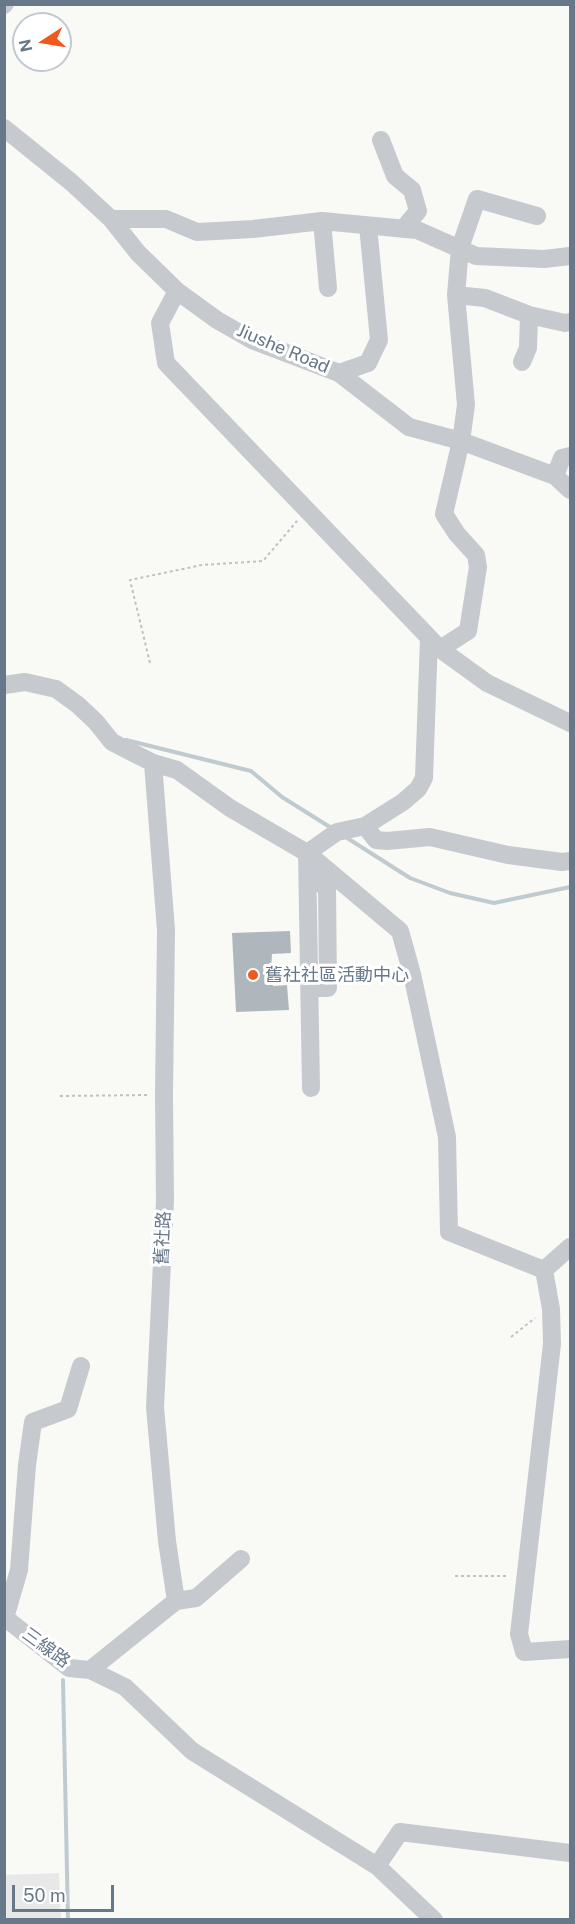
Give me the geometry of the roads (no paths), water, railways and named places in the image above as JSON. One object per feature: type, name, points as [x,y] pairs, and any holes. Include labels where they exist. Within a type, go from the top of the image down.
[{"type":"street","name":"Jiushe Road","points":[[4,128],[71,182],[111,219],[138,252],[177,291],[217,320],[252,340],[339,373],[408,427],[461,441],[555,476],[570,490]]},
{"type":"street","points":[[381,140],[395,176],[412,190],[418,211],[403,229]]},
{"type":"street","points":[[434,644],[468,630],[478,567],[476,555],[457,534],[444,514],[461,441],[466,405],[456,294],[460,248],[477,199],[537,216]]},
{"type":"street","points":[[111,219],[166,219],[197,232],[254,229],[322,221],[417,230],[476,256],[544,259],[570,256]]},
{"type":"street","points":[[322,221],[328,288]]},
{"type":"street","points":[[339,373],[368,363],[379,340],[368,226]]},
{"type":"street","points":[[177,291],[160,323],[166,363],[434,644],[487,683],[570,723]]},
{"type":"street","points":[[456,294],[485,298],[529,315],[565,323],[570,322]]},
{"type":"street","points":[[522,362],[528,348],[529,315]]},
{"type":"street","points":[[555,476],[562,458],[570,456]]},
{"type":"street","points":[[307,852],[337,832],[365,826],[403,802],[418,789],[424,778],[434,644]]},
{"type":"street","points":[[4,685],[25,682],[56,689],[96,722],[112,742],[153,763],[177,770],[230,808],[307,852],[400,931],[412,974],[447,1137],[449,1232],[544,1270]]},
{"type":"street","name":"舊社路","points":[[153,763],[166,930],[165,1201],[155,1407],[167,1541],[176,1601]]},
{"type":"street","points":[[365,826],[376,840],[430,837],[508,855],[570,861]]},
{"type":"street","points":[[307,852],[308,875],[327,888],[328,988],[309,988],[311,1088]]},
{"type":"street","points":[[544,1270],[570,1247]]},
{"type":"street","points":[[544,1270],[551,1309],[552,1344],[519,1634],[524,1652],[570,1649]]},
{"type":"street","points":[[5,1618],[19,1570],[27,1465],[33,1422],[68,1409],[81,1366]]},
{"type":"street","points":[[90,1670],[176,1601],[196,1598],[241,1559]]},
{"type":"street","name":"三線路","points":[[5,1618],[69,1668],[90,1670],[125,1688],[192,1751],[377,1866],[434,1920]]},
{"type":"street","points":[[377,1866],[400,1833],[570,1853]]},
{"type":"waterway","points":[[126,740],[251,771],[282,797],[333,829]]},
{"type":"waterway","points":[[344,836],[410,878],[450,893],[494,903],[570,887]]},
{"type":"waterway","points":[[63,1680],[68,1920]]},
{"type":"place","name":"舊社社區活動中心","points":[[253,975]]}]
